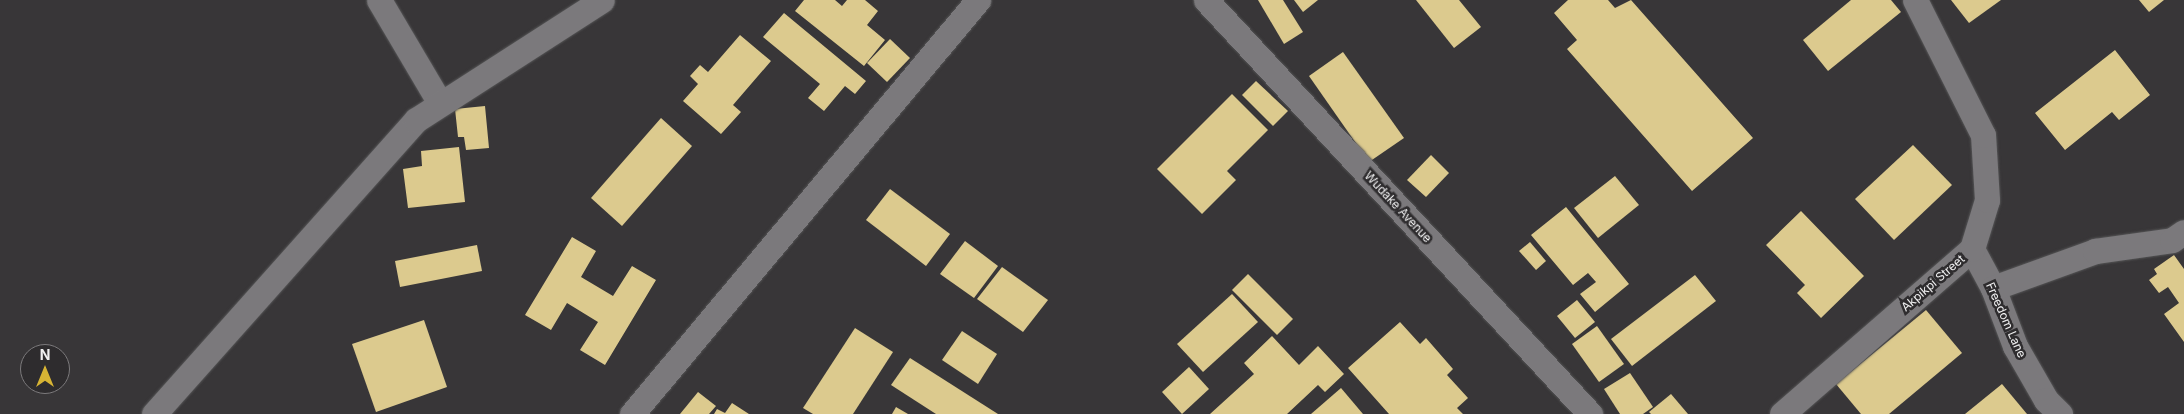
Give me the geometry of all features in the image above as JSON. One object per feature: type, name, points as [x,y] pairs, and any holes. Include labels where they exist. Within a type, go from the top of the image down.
[{"type":"street","points":[[379,0],[440,103]]},
{"type":"street","points":[[154,414],[386,149],[440,103],[602,0]]},
{"type":"street","points":[[632,414],[978,0]]},
{"type":"street","name":"Wudake Avenue","points":[[1206,0],[1590,414]]},
{"type":"street","name":"Akpikpi Street","points":[[1782,414],[1972,249],[1987,200],[1983,135],[1915,0]]},
{"type":"street","points":[[1993,288],[2095,251],[2172,240],[2184,232]]},
{"type":"street","name":"Freedom Lane","points":[[1972,249],[1993,288],[2015,346],[2046,400],[2060,414]]},
{"type":"building","points":[[804,0],[835,0],[842,6],[847,0],[865,0],[878,11],[867,25],[885,40],[864,66],[795,11]]},
{"type":"building","points":[[1258,0],[1283,0],[1303,32],[1284,44]]},
{"type":"building","points":[[1294,0],[1318,0],[1303,12]]},
{"type":"building","points":[[1416,0],[1459,0],[1481,27],[1454,48]]},
{"type":"building","points":[[1568,0],[1608,0],[1615,8],[1631,0],[1753,138],[1692,191],[1567,49],[1577,40],[1554,13]]},
{"type":"building","points":[[1851,0],[1891,0],[1901,12],[1828,71],[1803,40]]},
{"type":"building","points":[[1951,0],[2001,0],[1969,23]]},
{"type":"building","points":[[2139,0],[2164,0],[2149,12]]},
{"type":"building","points":[[784,13],[866,81],[855,94],[845,86],[824,111],[808,98],[820,84],[763,37]]},
{"type":"building","points":[[740,35],[771,61],[733,105],[741,112],[721,134],[683,101],[698,84],[690,76],[700,65],[708,72]]},
{"type":"building","points":[[890,39],[910,58],[887,82],[867,63]]},
{"type":"building","points":[[2115,50],[2150,95],[2119,120],[2112,112],[2065,150],[2035,113]]},
{"type":"building","points":[[1343,52],[1404,138],[1369,162],[1309,76]]},
{"type":"building","points":[[1256,81],[1288,111],[1273,126],[1242,95]]},
{"type":"building","points":[[1232,94],[1268,130],[1227,171],[1236,180],[1202,214],[1157,169]]},
{"type":"building","points":[[485,106],[489,148],[466,150],[464,137],[458,137],[455,109]]},
{"type":"building","points":[[661,118],[692,146],[622,226],[591,198]]},
{"type":"building","points":[[1913,145],[1952,185],[1894,240],[1855,199]]},
{"type":"building","points":[[459,147],[465,202],[408,208],[403,169],[422,166],[421,151]]},
{"type":"building","points":[[1431,155],[1449,173],[1426,197],[1407,180]]},
{"type":"building","points":[[1615,176],[1639,205],[1598,238],[1574,208]]},
{"type":"building","points":[[890,189],[950,234],[926,266],[866,220]]},
{"type":"building","points":[[1566,207],[1629,284],[1595,312],[1580,294],[1596,282],[1588,273],[1573,285],[1531,235]]},
{"type":"building","points":[[1801,211],[1864,276],[1821,318],[1797,293],[1805,285],[1766,245]]},
{"type":"building","points":[[572,237],[596,251],[581,277],[613,296],[632,266],[656,280],[605,365],[580,350],[598,322],[567,303],[551,330],[525,315]]},
{"type":"building","points":[[965,241],[998,266],[974,298],[940,274]]},
{"type":"building","points":[[1530,242],[1546,261],[1536,270],[1519,251]]},
{"type":"building","points":[[477,245],[482,271],[400,287],[395,261]]},
{"type":"building","points":[[2174,255],[2184,269],[2184,342],[2164,314],[2179,303],[2168,287],[2159,293],[2149,280],[2157,274],[2154,269]]},
{"type":"building","points":[[1002,267],[1048,300],[1023,332],[977,299]]},
{"type":"building","points":[[1248,274],[1293,319],[1277,335],[1232,290]]},
{"type":"building","points":[[1695,275],[1716,301],[1632,366],[1611,339]]},
{"type":"building","points":[[1232,294],[1258,322],[1203,372],[1177,344]]},
{"type":"building","points":[[1577,300],[1595,322],[1575,338],[1557,316]]},
{"type":"building","points":[[1926,310],[1962,353],[1889,414],[1861,414],[1836,384]]},
{"type":"building","points":[[424,320],[447,387],[376,412],[352,344]]},
{"type":"building","points":[[1400,322],[1420,344],[1426,338],[1453,369],[1447,375],[1468,398],[1457,408],[1463,414],[1389,414],[1348,368]]},
{"type":"building","points":[[1597,326],[1624,364],[1599,382],[1572,344]]},
{"type":"building","points":[[855,328],[893,352],[853,414],[813,414],[803,408]]},
{"type":"building","points":[[962,331],[997,354],[978,384],[942,360]]},
{"type":"building","points":[[1272,336],[1299,365],[1318,346],[1344,374],[1325,392],[1318,385],[1287,414],[1210,414],[1254,374],[1244,363]]},
{"type":"building","points":[[910,358],[998,414],[936,414],[891,385]]},
{"type":"building","points":[[1189,367],[1209,389],[1182,414],[1162,392]]},
{"type":"building","points":[[1630,373],[1653,407],[1643,414],[1620,414],[1604,389]]},
{"type":"building","points":[[2002,384],[2027,414],[1965,414]]},
{"type":"building","points":[[1341,388],[1363,414],[1311,414]]},
{"type":"building","points":[[698,392],[716,406],[709,414],[680,414]]},
{"type":"building","points":[[1671,394],[1688,414],[1651,414],[1649,412]]},
{"type":"building","points":[[732,403],[749,414],[714,414],[717,409],[725,413]]},
{"type":"building","points":[[896,407],[908,414],[892,414]]}]
